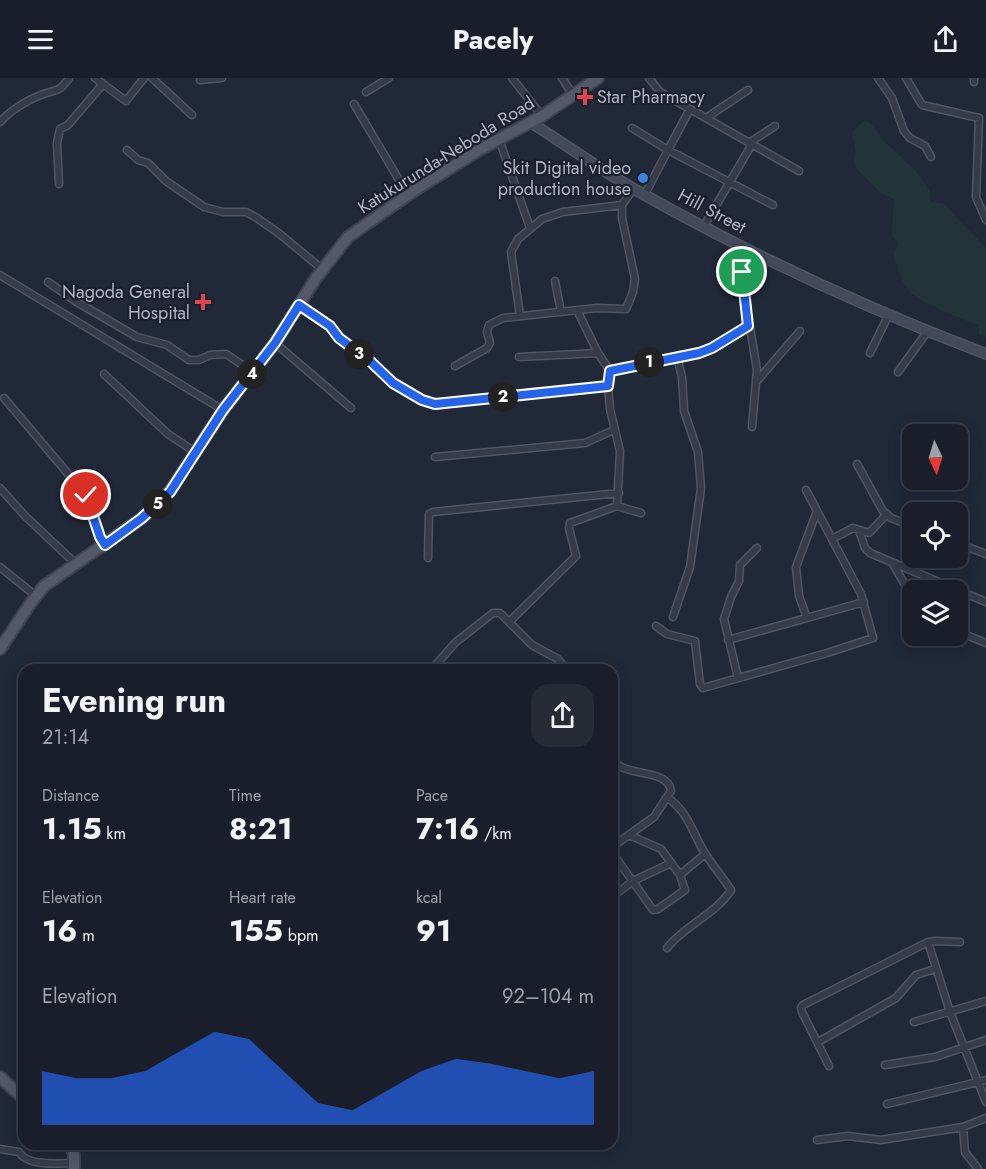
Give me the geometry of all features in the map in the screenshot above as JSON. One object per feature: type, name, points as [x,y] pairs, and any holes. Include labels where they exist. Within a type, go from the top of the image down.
[{"type":"main road","name":"Katukurunda-Neboda Road","points":[[0,650],[44,586],[105,545],[157,505],[170,492],[223,410],[275,343],[322,269],[336,250],[355,231],[408,195],[542,116],[598,78]]},
{"type":"main road","name":"Hill Street","points":[[530,122],[634,188],[736,243],[888,316],[986,354]]},
{"type":"main road","points":[[0,1077],[18,1094]]},
{"type":"main road","points":[[72,1150],[74,1166]]},
{"type":"street","points":[[0,122],[22,104],[41,94],[58,91],[69,78]]},
{"type":"street","points":[[95,78],[126,101],[144,78]]},
{"type":"street","points":[[152,78],[192,115]]},
{"type":"street","points":[[200,80],[222,78]]},
{"type":"street","points":[[366,92],[389,78]]},
{"type":"street","points":[[512,78],[542,116]]},
{"type":"street","points":[[562,78],[575,94]]},
{"type":"street","points":[[649,78],[660,92],[799,171]]},
{"type":"street","points":[[878,78],[892,98],[904,131],[910,138],[925,146],[931,157]]},
{"type":"street","points":[[906,78],[922,105],[979,118],[976,197],[986,220]]},
{"type":"street","points":[[59,184],[57,143],[60,129],[68,125],[103,84]]},
{"type":"street","points":[[706,118],[748,90]]},
{"type":"street","points":[[354,104],[408,195]]},
{"type":"street","points":[[645,194],[690,109]]},
{"type":"street","points":[[704,226],[751,143],[775,126]]},
{"type":"street","points":[[632,128],[728,183],[773,205]]},
{"type":"street","points":[[500,139],[530,228]]},
{"type":"street","points":[[127,150],[204,207],[223,212],[246,212],[257,218],[322,269]]},
{"type":"street","points":[[455,366],[487,348],[490,343],[487,332],[489,325],[503,318],[611,307],[623,310],[629,306],[635,279],[622,218],[622,205],[634,188]]},
{"type":"street","points":[[520,316],[511,252],[518,239],[542,219],[563,212],[622,205]]},
{"type":"street","points":[[736,243],[756,364],[757,382],[752,427]]},
{"type":"street","points":[[0,275],[223,410]]},
{"type":"street","points":[[555,281],[561,312]]},
{"type":"street","points":[[48,282],[75,301],[137,337],[167,345],[186,359],[199,360],[210,355],[226,354],[253,373]]},
{"type":"street","points":[[299,305],[330,326],[339,338],[370,361],[393,383],[422,400],[435,404],[608,386]]},
{"type":"street","points":[[578,310],[598,353],[610,371],[608,386],[614,430],[620,451],[617,506]]},
{"type":"street","points":[[870,353],[888,316]]},
{"type":"street","points":[[610,371],[712,348],[748,326]]},
{"type":"street","points":[[757,382],[800,331]]},
{"type":"street","points":[[898,372],[927,332]]},
{"type":"street","points":[[275,343],[351,408]]},
{"type":"street","points":[[519,357],[598,353]]},
{"type":"street","points":[[673,617],[690,567],[701,488],[698,452],[684,411],[682,378],[677,357]]},
{"type":"street","points":[[104,374],[168,434],[195,452]]},
{"type":"street","points":[[4,398],[86,495],[100,537],[105,545]]},
{"type":"street","points":[[435,457],[585,443],[614,430]]},
{"type":"street","points":[[857,464],[883,511],[891,518],[902,522]]},
{"type":"street","points":[[0,488],[24,516],[76,564]]},
{"type":"street","points":[[656,626],[667,634],[695,641],[701,687],[871,640],[874,635],[864,602],[806,490]]},
{"type":"street","points":[[428,558],[429,514],[433,512],[618,493]]},
{"type":"street","points":[[509,622],[576,556],[569,528],[570,522],[617,506],[641,513]]},
{"type":"street","points":[[807,618],[799,596],[796,567],[817,511]]},
{"type":"street","points":[[832,539],[850,529],[866,533],[871,531],[887,514]]},
{"type":"street","points":[[859,530],[865,548],[870,553],[986,602]]},
{"type":"street","points":[[968,547],[986,554]]},
{"type":"street","points":[[738,678],[724,619],[739,581],[740,565],[758,548]]},
{"type":"street","points":[[892,563],[902,580]]},
{"type":"street","points":[[0,567],[36,596]]},
{"type":"street","points":[[728,640],[864,602]]},
{"type":"street","points":[[436,664],[456,642],[493,613],[500,613],[532,645],[558,659],[562,664]]},
{"type":"street","points":[[968,637],[986,644]]},
{"type":"street","points":[[618,765],[665,780],[671,786],[671,791],[654,817],[618,843]]},
{"type":"street","points":[[667,797],[677,805],[692,824],[705,854],[731,890],[710,914],[675,938],[667,948]]},
{"type":"street","points":[[618,860],[653,910],[685,890],[680,875],[658,847],[629,835]]},
{"type":"street","points":[[680,875],[705,854]]},
{"type":"street","points":[[618,892],[633,881],[670,863]]},
{"type":"street","points":[[829,1066],[802,1012],[803,1005],[928,942],[934,940],[960,942]]},
{"type":"street","points":[[928,942],[950,1012],[986,1102]]},
{"type":"street","points":[[818,1042],[896,998],[916,975],[935,969]]},
{"type":"street","points":[[914,1022],[986,1001]]},
{"type":"street","points":[[885,1065],[935,1057],[986,1040]]},
{"type":"street","points":[[887,1104],[986,1080]]},
{"type":"street","points":[[817,1140],[848,1136],[880,1140],[963,1127],[986,1118]]},
{"type":"street","points":[[963,1127],[965,1152],[978,1169]]},
{"type":"street","points":[[0,1149],[19,1152],[22,1158],[30,1161],[74,1166]]},
{"type":"shaded area","points":[[863,121],[870,123],[883,140],[916,171],[930,191],[931,202],[944,204],[986,248],[986,337],[979,335],[979,325],[914,296],[904,283],[893,253],[899,244],[892,235],[894,199],[880,192],[856,168],[853,160],[856,154],[852,133]]},
{"type":"place","name":"Star Pharmacy","points":[[585,97]]},
{"type":"place","name":"Skit Digital video production house","points":[[643,178]]},
{"type":"place","name":"Nagoda General Hospital","points":[[203,302]]},
{"type":"route","points":[[86,495],[100,537],[105,545],[157,505],[170,492],[223,410],[275,343],[299,305],[330,326],[339,338],[370,361],[393,383],[422,400],[435,404],[608,386],[610,371],[699,353],[712,348],[748,326],[742,272]]}]
